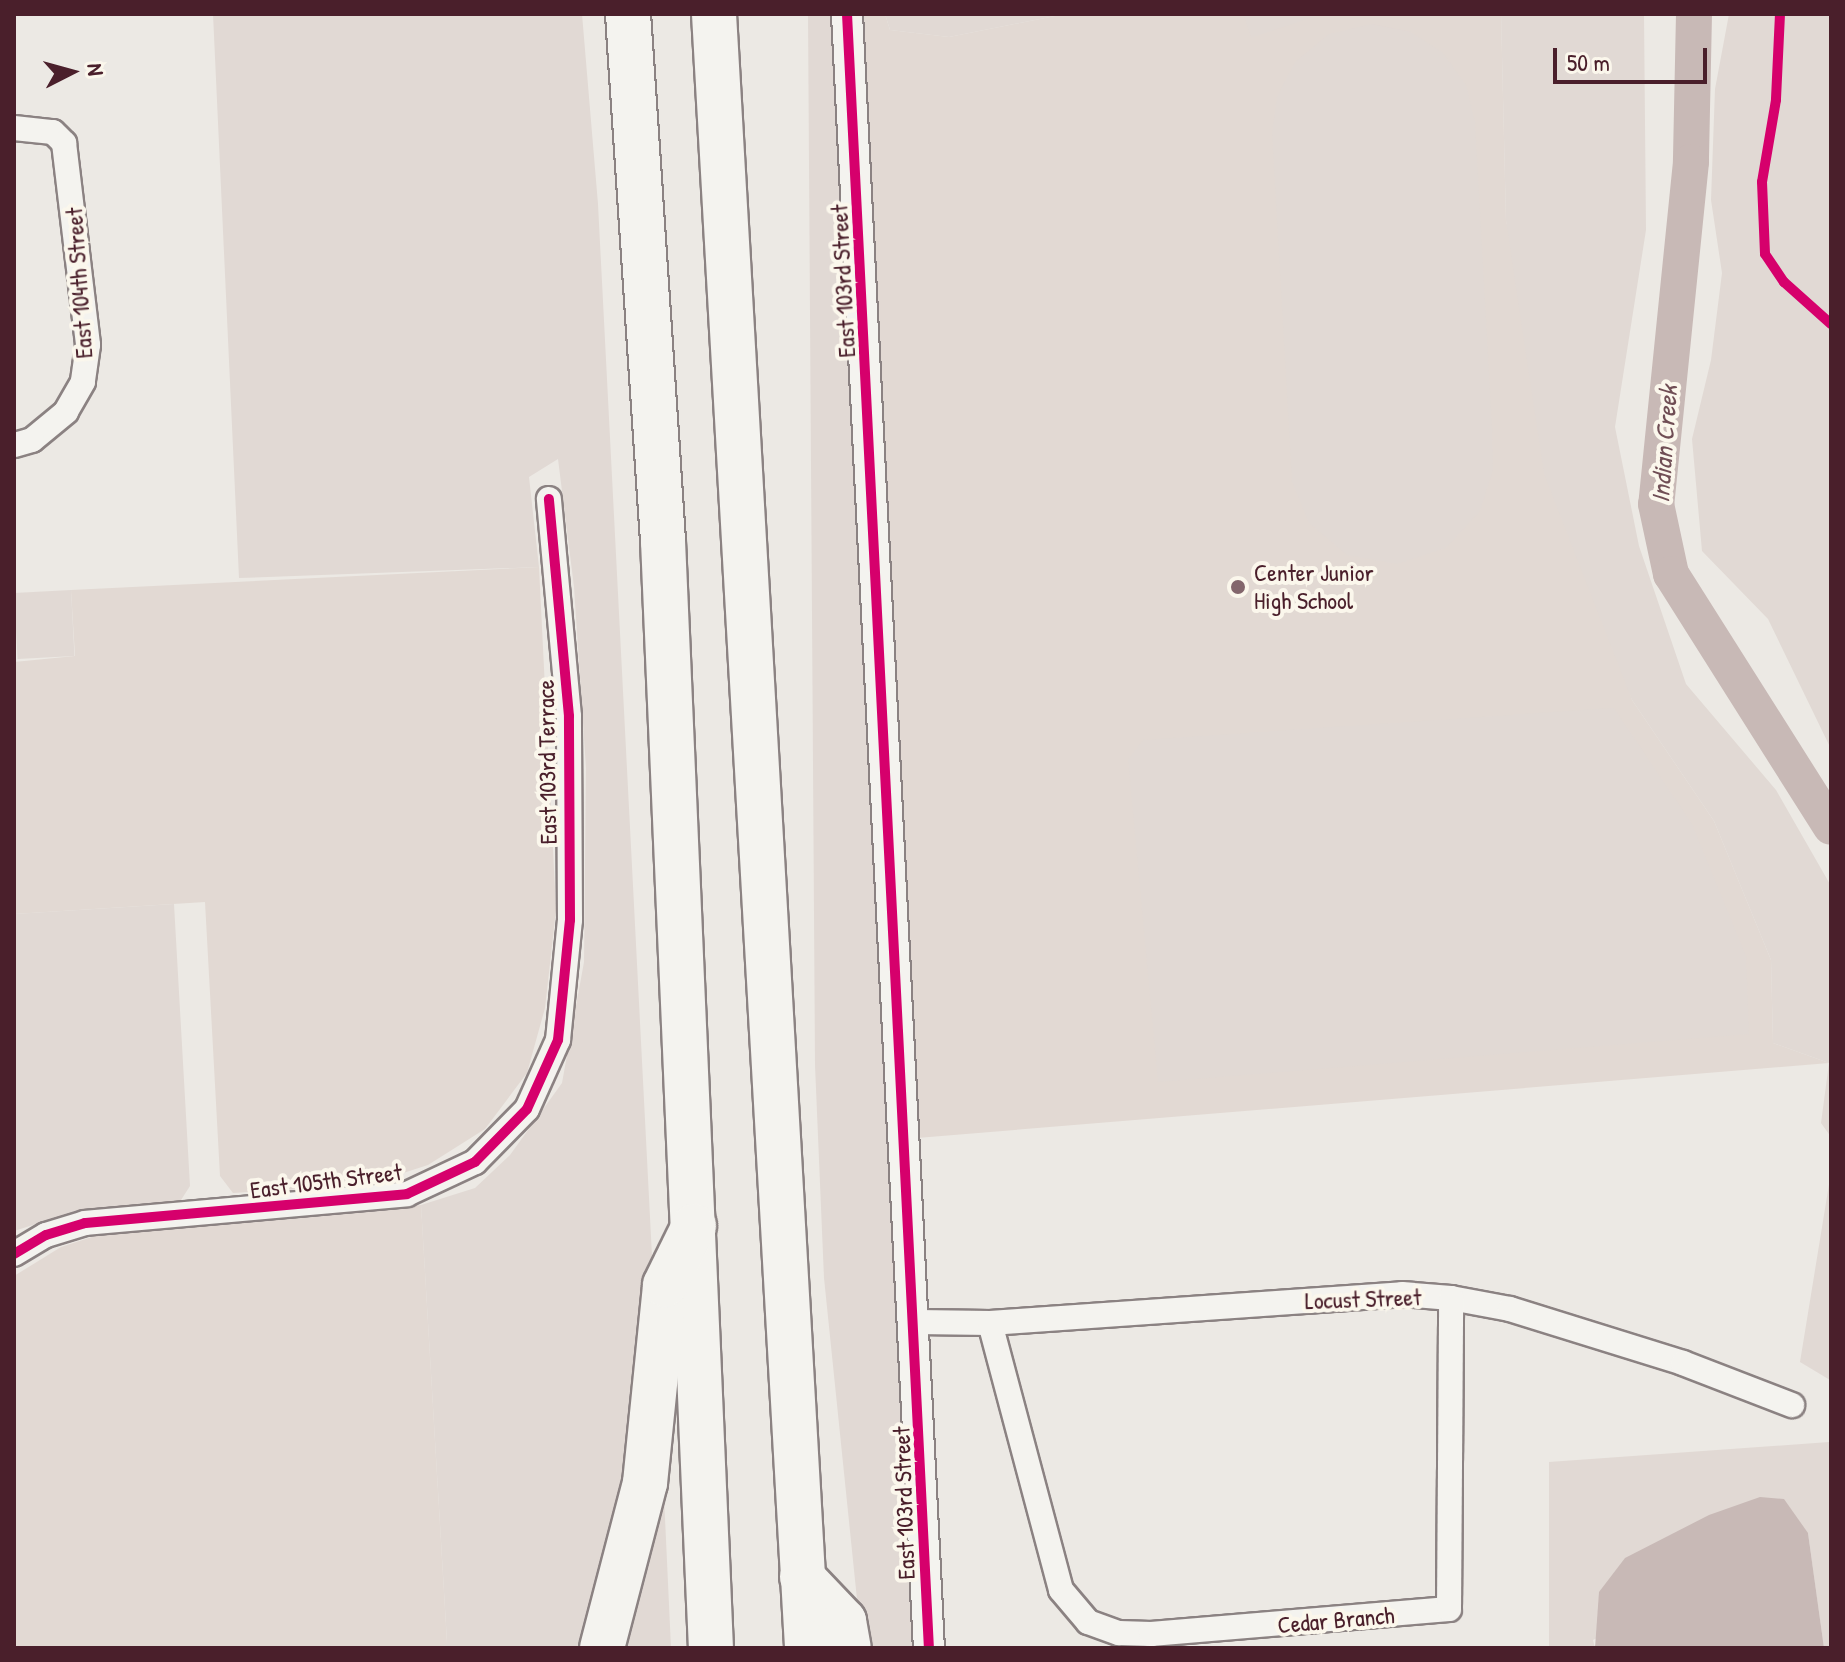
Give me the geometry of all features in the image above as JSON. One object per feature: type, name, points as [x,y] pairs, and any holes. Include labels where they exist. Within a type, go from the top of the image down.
[{"type":"highway","points":[[628,14],[663,541],[696,1220],[711,1648]]},
{"type":"highway","points":[[714,14],[807,1648]]},
{"type":"highway","points":[[602,1648],[645,1483],[665,1285],[696,1220]]},
{"type":"highway","points":[[802,1577],[844,1621],[849,1648]]},
{"type":"street","name":"East 103rd Street","points":[[847,14],[917,1322],[929,1648]]},
{"type":"street","name":"East 104th Street","points":[[14,128],[31,127],[57,136],[69,158],[88,345],[83,382],[66,412],[32,440],[14,445]]},
{"type":"street","name":"East 103rd Terrace","points":[[549,499],[569,716],[570,920],[561,1023]]},
{"type":"street","name":"East 105th Street","points":[[14,1254],[46,1235],[85,1223],[378,1199],[442,1181],[484,1154],[527,1109],[546,1077],[561,1023]]},
{"type":"street","name":"Locust Street","points":[[917,1322],[990,1323],[1402,1294],[1451,1298],[1510,1309],[1683,1363],[1792,1405]]},
{"type":"street","name":"Cedar Branch","points":[[990,1323],[1061,1590],[1088,1622],[1119,1633],[1151,1634],[1449,1609],[1451,1298]]},
{"type":"shaded area","points":[[213,14],[582,14],[598,204],[652,1256],[645,1380],[589,1648],[442,1648],[447,1642],[421,1205],[475,1188],[510,1155],[562,1083],[584,962],[586,768],[574,587],[558,459],[529,477],[539,567],[239,578]]},
{"type":"shaded area","points":[[808,14],[831,14],[919,1648],[862,1648],[824,1278],[815,1065]]},
{"type":"shaded area","name":"Center Junior High School","points":[[857,14],[885,14],[890,30],[949,37],[1065,14],[1501,14],[1506,221],[1632,700],[1714,821],[1771,960],[1773,1043],[1829,1063],[917,1138]]},
{"type":"shaded area","points":[[885,14],[1065,14],[949,37],[890,30]]},
{"type":"shaded area","points":[[1243,14],[1322,14],[1251,38]]},
{"type":"shaded area","points":[[1501,14],[1644,14],[1646,230],[1615,427],[1639,546],[1686,684],[1776,790],[1831,886],[1831,1137],[1821,1123],[1829,1063],[1773,1043],[1771,960],[1714,821],[1632,700],[1544,474],[1506,221]]},
{"type":"shaded area","points":[[1729,14],[1831,14],[1831,749],[1768,619],[1702,551],[1692,439],[1711,360],[1722,273],[1711,200],[1715,89]]},
{"type":"shaded area","points":[[1372,24],[1411,32],[1443,53],[1466,85],[1475,122],[1492,427],[1493,470],[1480,511],[1446,548],[1397,564],[1347,555],[1309,523],[1292,482],[1272,133],[1277,97],[1295,62],[1329,34]]},
{"type":"shaded area","points":[[539,567],[556,910],[545,1008],[527,1073],[485,1129],[428,1165],[366,1185],[233,1193],[220,1176],[205,902],[14,914],[14,662],[75,656],[71,590]]},
{"type":"shaded area","points":[[71,590],[74,656],[18,659],[14,593]]},
{"type":"shaded area","points":[[1614,708],[1692,824],[1746,956],[1749,1034],[1158,1082],[1128,759],[1143,740]]},
{"type":"shaded area","points":[[174,904],[190,1186],[181,1200],[77,1211],[14,1231],[14,914]]},
{"type":"shaded area","points":[[1831,1172],[1831,1648],[1824,1648],[1808,1533],[1593,1640],[1595,1648],[1549,1648],[1549,1462],[1829,1442],[1830,1380],[1800,1362]]},
{"type":"shaded area","points":[[421,1205],[447,1643],[442,1648],[14,1648],[14,1276],[61,1247],[101,1234]]},
{"type":"shaded area","points":[[662,1453],[671,1648],[615,1648]]},
{"type":"shaded area","points":[[1760,1497],[1784,1499],[1808,1533],[1824,1648],[1595,1648],[1599,1592],[1625,1558],[1709,1515]]},
{"type":"waterway","name":"Indian Creek","points":[[1694,14],[1691,162],[1656,504],[1671,574],[1831,827]]},
{"type":"cycle path","points":[[847,14],[929,1648]]},
{"type":"cycle path","points":[[1780,14],[1776,100],[1762,182],[1765,254],[1784,282],[1831,324]]},
{"type":"cycle path","points":[[14,1254],[46,1235],[85,1223],[407,1194],[475,1162],[527,1109],[558,1040],[570,920],[569,716],[549,499]]},
{"type":"place","name":"Center Junior High School","points":[[1238,587]]}]
